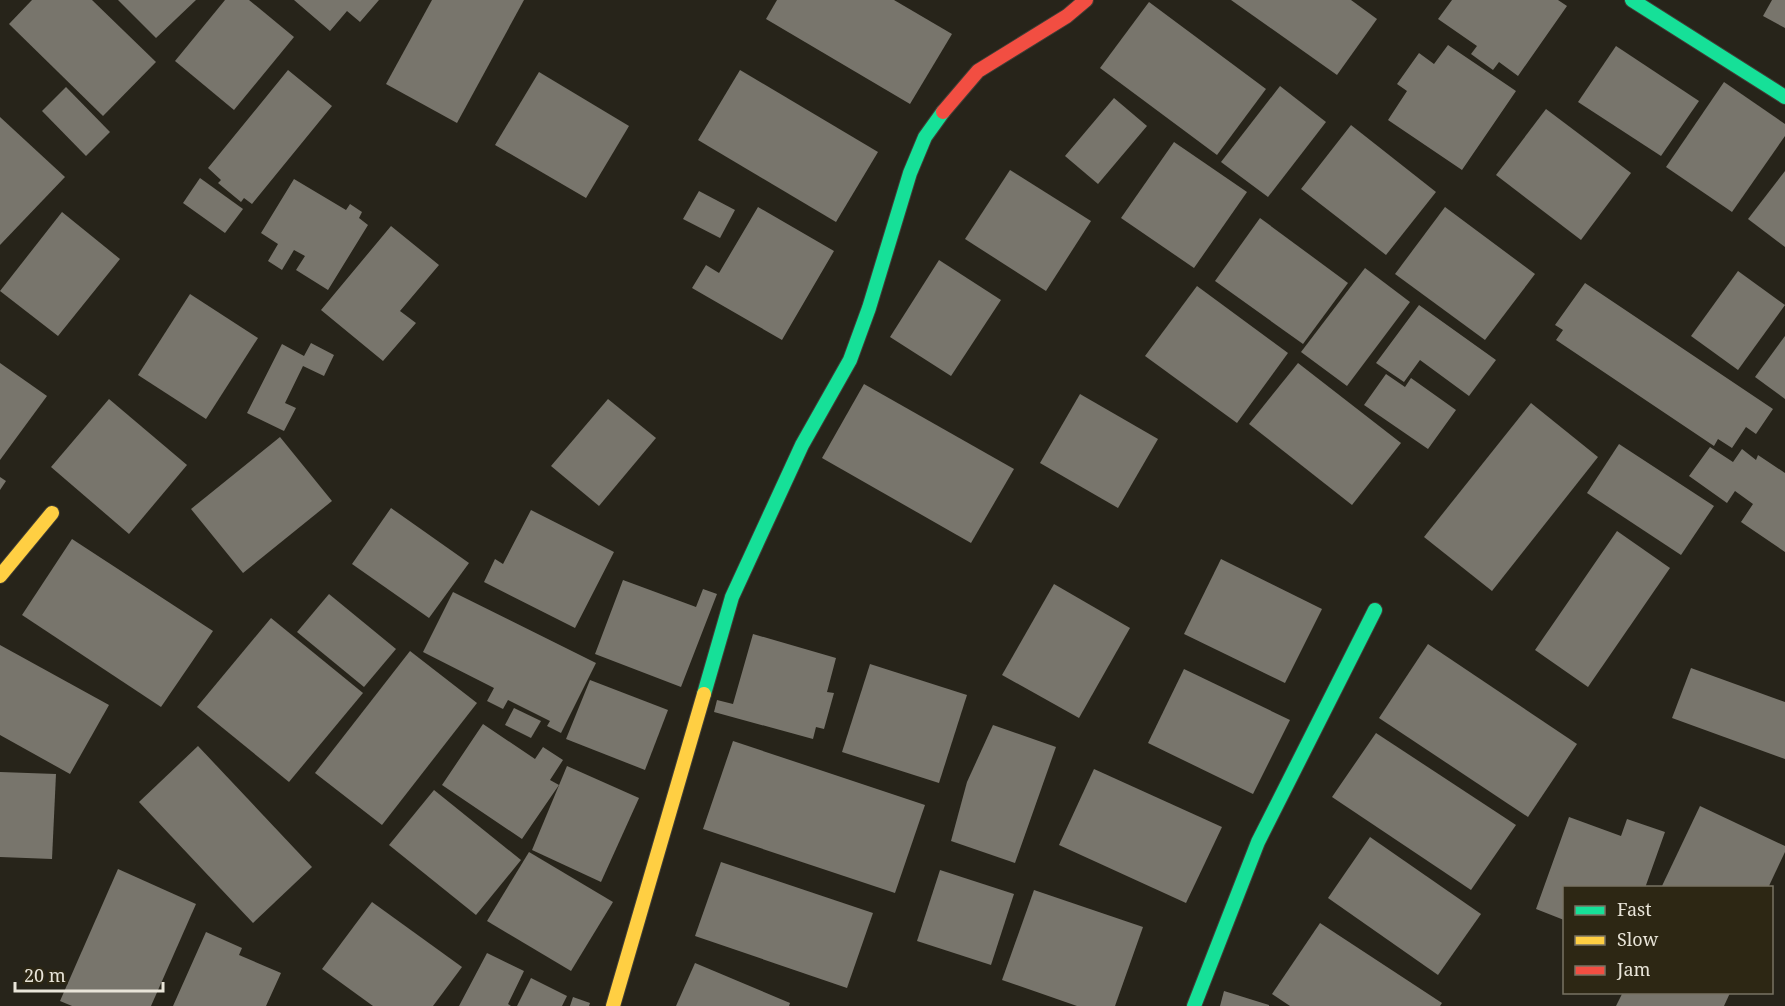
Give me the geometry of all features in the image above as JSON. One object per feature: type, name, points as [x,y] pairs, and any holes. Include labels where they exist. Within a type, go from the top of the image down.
[{"type":"street","points":[[613,1006],[732,597],[802,445],[850,360],[869,308],[910,173],[925,137],[950,102],[978,71],[1067,16],[1086,0]]},
{"type":"street","points":[[1632,0],[1785,97]]},
{"type":"street","points":[[0,576],[52,513]]},
{"type":"street","points":[[1194,1006],[1258,842],[1375,610]]},
{"type":"building","points":[[32,0],[92,0],[156,62],[103,116],[9,24]]},
{"type":"building","points":[[118,0],[196,0],[156,38]]},
{"type":"building","points":[[225,0],[249,0],[294,37],[234,110],[175,61]]},
{"type":"building","points":[[294,0],[379,0],[360,22],[347,11],[330,31]]},
{"type":"building","points":[[432,0],[524,0],[457,123],[386,84]]},
{"type":"building","points":[[777,0],[894,0],[952,34],[910,104],[766,19]]},
{"type":"building","points":[[1231,0],[1351,0],[1377,19],[1337,75]]},
{"type":"building","points":[[1452,0],[1558,0],[1567,6],[1518,76],[1499,62],[1493,70],[1471,54],[1477,46],[1438,19]]},
{"type":"building","points":[[1772,0],[1785,0],[1785,28],[1763,16]]},
{"type":"building","points":[[1149,2],[1266,89],[1217,155],[1100,68]]},
{"type":"building","points":[[1448,45],[1516,91],[1462,170],[1388,120],[1407,91],[1397,84],[1419,53],[1434,64]]},
{"type":"building","points":[[1616,46],[1699,101],[1661,156],[1578,102]]},
{"type":"building","points":[[288,70],[332,106],[252,204],[244,198],[241,202],[218,183],[221,180],[208,168]]},
{"type":"building","points":[[740,70],[878,152],[836,222],[698,140]]},
{"type":"building","points":[[539,72],[629,126],[586,198],[495,145]]},
{"type":"building","points":[[1724,82],[1785,124],[1785,136],[1732,212],[1666,167]]},
{"type":"building","points":[[1280,86],[1326,122],[1268,197],[1221,162]]},
{"type":"building","points":[[66,87],[110,132],[86,156],[42,111]]},
{"type":"building","points":[[1114,98],[1147,126],[1098,184],[1065,156]]},
{"type":"building","points":[[1546,109],[1631,173],[1581,240],[1496,175]]},
{"type":"building","points":[[0,117],[65,177],[0,245]]},
{"type":"building","points":[[1351,125],[1436,192],[1386,255],[1301,189]]},
{"type":"building","points":[[1174,142],[1247,192],[1194,268],[1121,218]]},
{"type":"building","points":[[1010,170],[1091,221],[1046,291],[965,239]]},
{"type":"building","points":[[1785,171],[1785,247],[1748,219]]},
{"type":"building","points":[[200,178],[243,209],[225,233],[183,203]]},
{"type":"building","points":[[294,179],[346,210],[350,204],[362,212],[359,218],[368,225],[328,290],[296,270],[305,256],[294,250],[282,270],[268,261],[278,244],[261,233]]},
{"type":"building","points":[[699,191],[735,210],[720,238],[683,219]]},
{"type":"building","points":[[758,207],[834,251],[782,340],[692,288],[706,265],[719,273]]},
{"type":"building","points":[[1445,207],[1535,274],[1485,340],[1395,274]]},
{"type":"building","points":[[62,212],[120,259],[58,336],[0,291]]},
{"type":"building","points":[[1260,218],[1348,283],[1303,344],[1215,281]]},
{"type":"building","points":[[391,226],[439,265],[400,311],[416,323],[383,361],[321,310]]},
{"type":"building","points":[[939,260],[1001,300],[951,376],[890,337]]},
{"type":"building","points":[[1365,268],[1410,302],[1347,386],[1301,352]]},
{"type":"building","points":[[1738,271],[1785,305],[1738,370],[1691,336]]},
{"type":"building","points":[[1585,283],[1773,409],[1756,434],[1746,427],[1732,448],[1718,439],[1714,446],[1556,340],[1563,330],[1555,325]]},
{"type":"building","points":[[1197,286],[1288,353],[1237,423],[1145,356]]},
{"type":"building","points":[[190,294],[258,338],[206,419],[138,375]]},
{"type":"building","points":[[1419,305],[1496,360],[1469,396],[1420,360],[1404,382],[1376,363]]},
{"type":"building","points":[[1785,336],[1785,399],[1755,377]]},
{"type":"building","points":[[311,343],[334,355],[324,376],[303,366],[285,403],[296,408],[284,431],[247,413],[282,344],[304,356]]},
{"type":"building","points":[[0,363],[47,396],[0,460]]},
{"type":"building","points":[[1298,363],[1401,443],[1352,505],[1249,424]]},
{"type":"building","points":[[1386,374],[1405,387],[1411,378],[1456,410],[1428,449],[1364,405]]},
{"type":"building","points":[[864,384],[1014,469],[971,543],[822,458]]},
{"type":"building","points":[[1080,394],[1158,439],[1118,508],[1040,463]]},
{"type":"building","points":[[109,399],[187,465],[129,534],[51,467]]},
{"type":"building","points":[[608,399],[656,438],[599,506],[551,466]]},
{"type":"building","points":[[1531,403],[1598,457],[1492,591],[1424,537]]},
{"type":"building","points":[[280,437],[332,501],[243,573],[191,509]]},
{"type":"building","points":[[1619,444],[1714,506],[1681,555],[1587,493]]},
{"type":"building","points":[[1710,447],[1733,462],[1742,449],[1756,460],[1758,455],[1785,473],[1785,552],[1741,522],[1753,504],[1735,491],[1727,503],[1689,476]]},
{"type":"building","points":[[0,477],[6,481],[0,490]]},
{"type":"building","points":[[391,508],[469,563],[429,618],[352,564]]},
{"type":"building","points":[[531,510],[614,552],[575,628],[484,582],[495,559],[503,564]]},
{"type":"building","points":[[1617,531],[1670,568],[1588,687],[1535,650]]},
{"type":"building","points":[[72,539],[213,631],[161,707],[22,615]]},
{"type":"building","points":[[1221,559],[1322,609],[1285,683],[1184,634]]},
{"type":"building","points":[[623,580],[696,607],[703,589],[717,594],[681,687],[595,654]]},
{"type":"building","points":[[1054,584],[1130,628],[1079,718],[1002,675]]},
{"type":"building","points":[[453,592],[596,663],[561,733],[547,726],[550,721],[508,700],[503,709],[487,701],[494,688],[423,652]]},
{"type":"building","points":[[329,594],[396,649],[364,687],[297,632]]},
{"type":"building","points":[[271,618],[363,693],[289,782],[197,707]]},
{"type":"building","points":[[753,634],[836,658],[827,692],[834,693],[824,729],[816,727],[813,739],[714,712],[717,700],[733,704]]},
{"type":"building","points":[[1428,644],[1577,744],[1528,817],[1379,718]]},
{"type":"building","points":[[0,645],[109,705],[70,774],[0,735]]},
{"type":"building","points":[[410,651],[477,703],[382,825],[315,773]]},
{"type":"building","points":[[870,664],[967,695],[939,783],[842,752]]},
{"type":"building","points":[[1691,668],[1785,702],[1785,759],[1672,718]]},
{"type":"building","points":[[1184,669],[1290,720],[1253,794],[1148,743]]},
{"type":"building","points":[[590,680],[668,710],[645,770],[566,739]]},
{"type":"building","points":[[514,708],[541,721],[531,738],[505,725]]},
{"type":"building","points":[[483,724],[535,759],[543,747],[563,760],[550,780],[559,785],[522,839],[442,785]]},
{"type":"building","points":[[993,725],[1056,747],[1015,863],[951,841],[967,782]]},
{"type":"building","points":[[1376,733],[1516,825],[1471,890],[1332,797]]},
{"type":"building","points":[[733,741],[925,805],[895,893],[703,829]]},
{"type":"building","points":[[198,746],[312,867],[253,923],[139,802]]},
{"type":"building","points":[[567,766],[639,798],[601,882],[532,850]]},
{"type":"building","points":[[1094,769],[1222,827],[1186,903],[1059,845]]},
{"type":"building","points":[[0,772],[56,774],[52,859],[0,857]]},
{"type":"building","points":[[434,790],[521,860],[476,915],[389,845]]},
{"type":"building","points":[[1700,806],[1785,846],[1785,852],[1769,886],[1662,886]]},
{"type":"building","points":[[1569,817],[1621,836],[1627,819],[1665,832],[1646,886],[1563,886],[1563,920],[1536,909]]},
{"type":"building","points":[[1370,837],[1481,914],[1438,975],[1328,898]]},
{"type":"building","points":[[529,852],[613,902],[571,971],[487,921]]},
{"type":"building","points":[[721,862],[873,913],[847,988],[695,936]]},
{"type":"building","points":[[118,869],[196,904],[151,1006],[72,1006],[60,1001]]},
{"type":"building","points":[[940,870],[1014,894],[991,965],[917,941]]},
{"type":"building","points":[[1034,890],[1143,927],[1115,1006],[1077,1006],[1002,980]]},
{"type":"building","points":[[372,902],[462,967],[433,1006],[373,1006],[322,969]]},
{"type":"building","points":[[1320,923],[1442,1003],[1440,1006],[1290,1006],[1272,994]]},
{"type":"building","points":[[206,932],[242,948],[239,955],[281,973],[266,1006],[173,1006]]},
{"type":"building","points":[[487,953],[524,971],[508,1004],[511,1006],[459,1006]]},
{"type":"building","points":[[695,963],[790,1003],[789,1006],[676,1006]]},
{"type":"building","points":[[531,978],[567,996],[562,1006],[517,1006]]},
{"type":"building","points":[[1224,991],[1269,1005],[1269,1006],[1220,1006]]},
{"type":"building","points":[[1622,994],[1730,994],[1724,1006],[1616,1006]]},
{"type":"building","points":[[573,997],[590,1003],[589,1006],[570,1006]]},
{"type":"traffic: fast","points":[[1632,0],[1785,97]]},
{"type":"traffic: fast","points":[[704,694],[732,597],[802,445],[850,360],[869,308],[910,173],[925,137],[943,112]]},
{"type":"traffic: fast","points":[[1194,1006],[1258,842],[1375,610]]},
{"type":"traffic: slow","points":[[0,576],[52,513]]},
{"type":"traffic: slow","points":[[613,1006],[704,694]]},
{"type":"traffic: jam","points":[[943,112],[978,71],[1067,16],[1086,0]]}]
